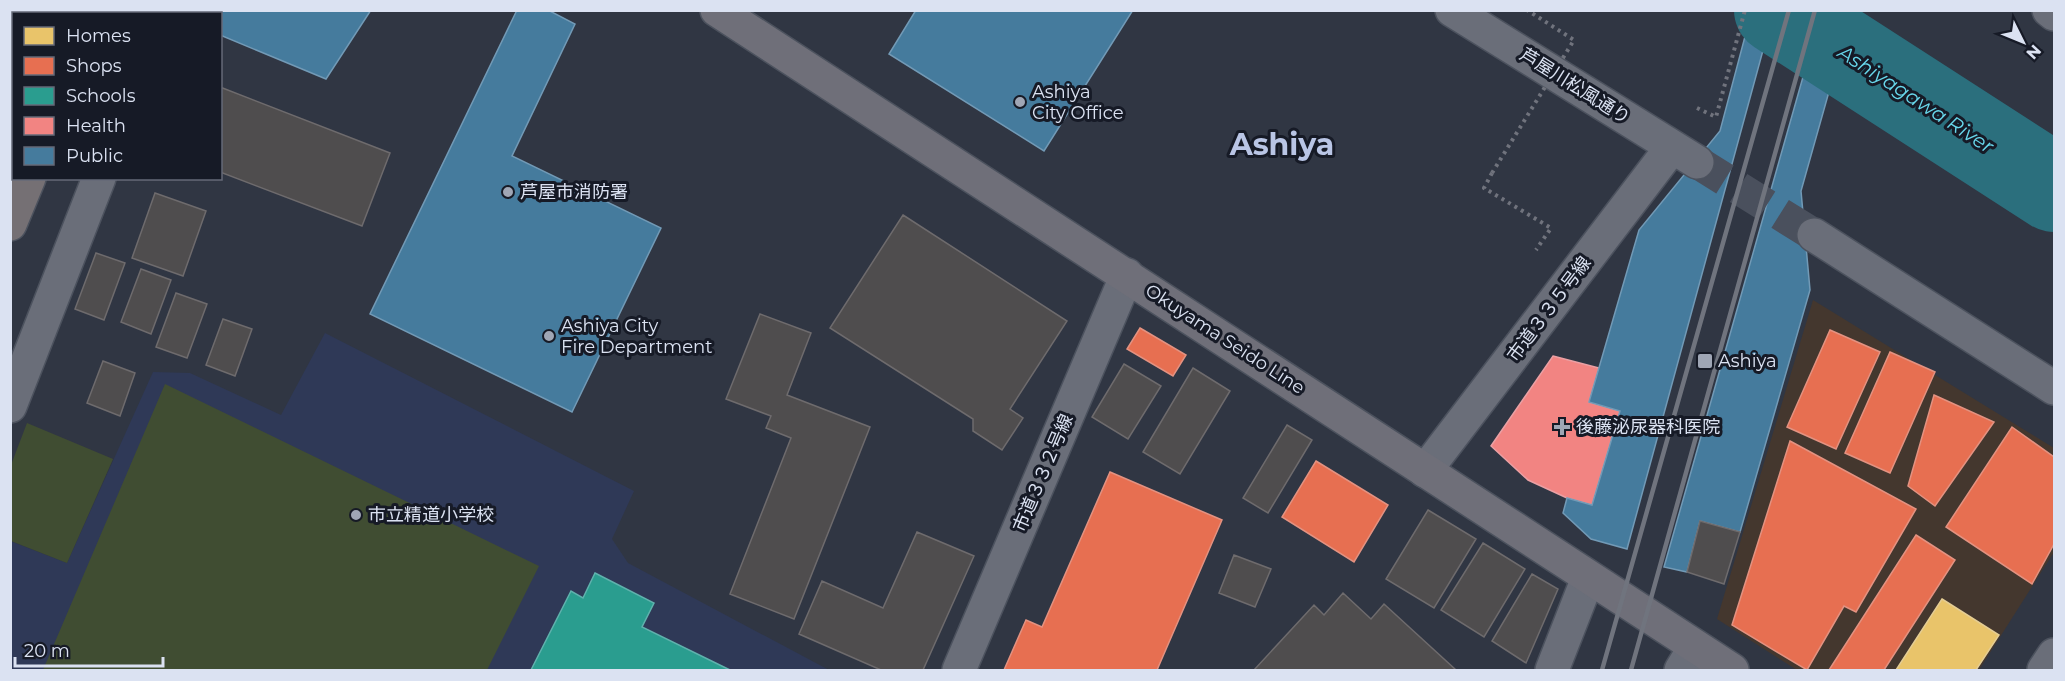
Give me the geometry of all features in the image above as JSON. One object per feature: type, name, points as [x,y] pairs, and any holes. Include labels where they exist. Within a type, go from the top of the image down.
[{"type":"highway","points":[[10,224],[28,180]]},
{"type":"main road","name":"Okuyama Seido Line","points":[[717,10],[1127,275],[1588,578],[1688,659],[1732,670]]},
{"type":"street","name":"芦屋川松風通り","points":[[1452,10],[1685,155]]},
{"type":"street","points":[[2049,10],[2055,14]]},
{"type":"street","name":"市道３３５号線","points":[[1425,471],[1685,155]]},
{"type":"street","points":[[10,406],[98,180]]},
{"type":"street","points":[[1814,235],[2055,388]]},
{"type":"street","name":"市道３３２号線","points":[[959,670],[1127,275]]},
{"type":"street","points":[[1552,670],[1588,578]]},
{"type":"street","points":[[2044,670],[2055,655]]},
{"type":"path","points":[[1527,10],[1574,40],[1484,188],[1551,228],[1532,256]]},
{"type":"path","points":[[1695,107],[1716,117],[1745,10]]},
{"type":"shaded area","points":[[1813,300],[2054,448],[2054,552],[1979,670],[1797,670],[1717,619]]},
{"type":"shaded area","name":"市立精道小学校","points":[[325,333],[634,491],[612,539],[628,563],[829,670],[11,670],[10,541],[67,563],[153,372],[190,373],[281,415]]},
{"type":"green space","points":[[165,384],[539,566],[487,670],[43,670]]},
{"type":"green space","points":[[27,423],[113,459],[67,563],[11,541],[11,465]]},
{"type":"building: Homes","points":[[1942,599],[1999,635],[1976,670],[1896,670]]},
{"type":"building: Shops","points":[[1140,328],[1186,355],[1173,376],[1127,349]]},
{"type":"building: Shops","points":[[1830,330],[1880,352],[1836,449],[1787,427]]},
{"type":"building: Shops","points":[[1890,352],[1935,372],[1890,473],[1845,453]]},
{"type":"building: Shops","points":[[1934,395],[1994,422],[1935,506],[1908,486]]},
{"type":"building: Shops","points":[[2012,427],[2054,457],[2054,544],[2032,584],[1946,527]]},
{"type":"building: Shops","points":[[1790,441],[1916,509],[1856,612],[1844,606],[1807,670],[1732,625]]},
{"type":"building: Shops","points":[[1316,461],[1388,505],[1354,562],[1282,517]]},
{"type":"building: Shops","points":[[1110,472],[1222,520],[1157,670],[1004,670],[1026,620],[1042,627]]},
{"type":"building: Shops","points":[[1916,535],[1955,560],[1884,670],[1829,670]]},
{"type":"building: Schools","points":[[595,573],[654,603],[642,627],[730,670],[531,670],[571,591],[583,598]]},
{"type":"building: Health","points":[[1553,356],[1599,368],[1589,402],[1620,411],[1592,505],[1567,498],[1528,480],[1491,446]]},
{"type":"building: Public","points":[[205,10],[371,10],[326,79],[222,36],[222,12],[204,12]]},
{"type":"building: Public","name":"芦屋市消防署","points":[[517,10],[548,10],[575,24],[512,156],[661,228],[572,412],[370,314]]},
{"type":"building: Public","name":"Ashiya City Office","points":[[916,10],[1133,10],[1044,151],[889,54]]},
{"type":"building: Public","points":[[1752,10],[1774,10],[1627,549],[1591,539],[1563,513],[1567,498],[1592,505],[1620,411],[1589,402],[1639,230],[1720,131]]},
{"type":"building: Public","points":[[1822,10],[1852,10],[1801,191],[1810,290],[1740,532],[1700,521],[1687,572],[1664,567]]},
{"type":"building: Other","points":[[222,88],[390,153],[362,226],[222,173]]},
{"type":"building: Other","points":[[155,193],[206,211],[183,276],[132,258]]},
{"type":"building: Other","points":[[903,215],[1067,321],[1010,409],[1023,418],[1002,450],[973,431],[973,419],[830,328]]},
{"type":"building: Other","points":[[96,253],[125,263],[104,320],[75,309]]},
{"type":"building: Other","points":[[141,269],[171,280],[151,334],[121,322]]},
{"type":"building: Other","points":[[176,293],[207,304],[187,358],[156,347]]},
{"type":"building: Other","points":[[760,314],[811,333],[787,395],[870,427],[794,619],[730,594],[791,438],[766,428],[771,416],[726,399]]},
{"type":"building: Other","points":[[223,319],[252,329],[235,376],[206,365]]},
{"type":"building: Other","points":[[103,361],[135,373],[120,416],[87,403]]},
{"type":"building: Other","points":[[1124,364],[1161,386],[1128,439],[1092,417]]},
{"type":"building: Other","points":[[1193,368],[1230,391],[1180,474],[1143,452]]},
{"type":"building: Other","points":[[1287,425],[1312,440],[1268,513],[1243,498]]},
{"type":"building: Other","points":[[1428,510],[1476,539],[1434,608],[1386,579]]},
{"type":"building: Other","points":[[1700,521],[1740,532],[1724,584],[1687,572]]},
{"type":"building: Other","points":[[917,532],[974,556],[923,670],[881,670],[799,634],[822,581],[883,608]]},
{"type":"building: Other","points":[[1483,543],[1525,569],[1484,637],[1441,610]]},
{"type":"building: Other","points":[[1234,555],[1271,569],[1255,607],[1219,593]]},
{"type":"building: Other","points":[[1532,574],[1558,589],[1526,663],[1492,641]]},
{"type":"building: Other","points":[[1343,593],[1371,619],[1384,604],[1456,670],[1254,670],[1314,605],[1324,615]]},
{"type":"waterway","name":"Ashiyagawa River","points":[[1778,10],[2054,188]]},
{"type":"tunnel","points":[[1697,162],[1814,235]]},
{"type":"railway","points":[[1602,670],[1789,10]]},
{"type":"railway","points":[[1631,670],[1815,10]]},
{"type":"place","name":"Ashiya City Office","points":[[1020,102]]},
{"type":"place","name":"芦屋市消防署","points":[[508,192]]},
{"type":"place","name":"Ashiya City Fire Department","points":[[549,336]]},
{"type":"place","name":"Ashiya","points":[[1705,361]]},
{"type":"place","name":"後藤泌尿器科医院","points":[[1562,427]]},
{"type":"place","name":"市立精道小学校","points":[[356,515]]},
{"type":"district","name":"Ashiya","points":[[1282,144]]}]
